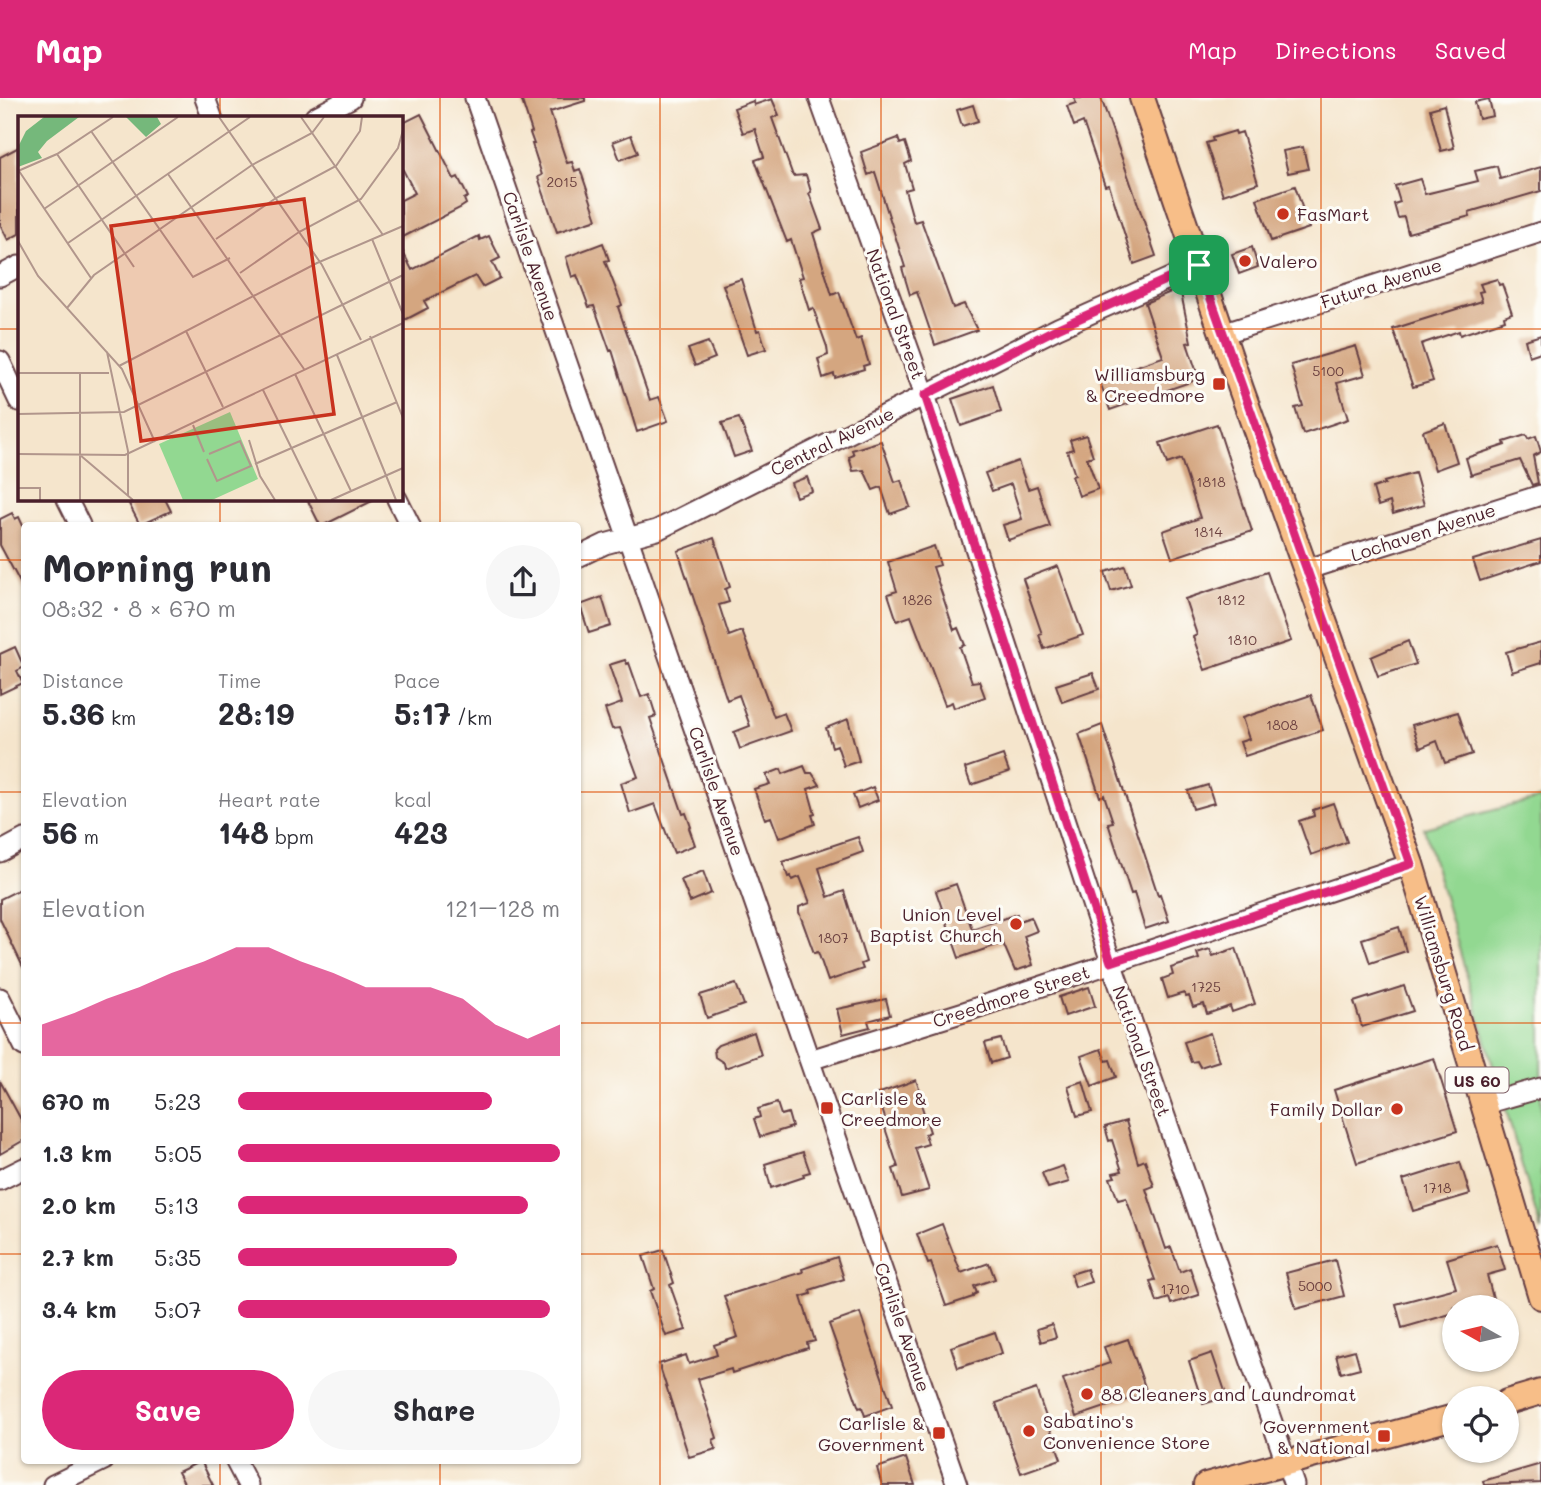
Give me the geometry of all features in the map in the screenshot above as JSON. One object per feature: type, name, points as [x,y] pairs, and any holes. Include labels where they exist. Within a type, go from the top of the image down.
[{"type":"main road","name":"Williamsburg Road","points":[[1142,98],[1222,334],[1411,864],[1541,1297]]},
{"type":"main road","points":[[1519,1398],[1541,1392]]},
{"type":"main road","points":[[1206,1485],[1291,1474],[1442,1421]]},
{"type":"street","points":[[205,98],[212,116]]},
{"type":"street","points":[[317,116],[351,98]]},
{"type":"street","name":"Carlisle Avenue","points":[[475,98],[957,1485]]},
{"type":"street","name":"National Street","points":[[819,98],[925,395],[1111,962],[1291,1474]]},
{"type":"street","name":"Futura Avenue","points":[[1222,334],[1541,232]]},
{"type":"street","name":"Central Avenue","points":[[581,555],[605,544],[657,530],[1058,328],[1199,265]]},
{"type":"street","points":[[0,276],[18,267]]},
{"type":"street","points":[[0,361],[18,399]]},
{"type":"street","name":"Lochaven Avenue","points":[[1305,570],[1541,495]]},
{"type":"street","points":[[68,500],[78,522]]},
{"type":"street","points":[[398,500],[408,522]]},
{"type":"street","points":[[0,852],[21,841]]},
{"type":"street","name":"Creedmore Street","points":[[810,1060],[964,1012],[1411,864]]},
{"type":"street","points":[[0,998],[21,1040]]},
{"type":"street","points":[[1484,1104],[1541,1088]]},
{"type":"street","points":[[0,1180],[21,1170]]},
{"type":"street","points":[[53,1485],[96,1464]]},
{"type":"street","points":[[237,1464],[248,1485]]},
{"type":"green space","points":[[1541,798],[1541,1231],[1424,828]]},
{"type":"building","points":[[521,98],[585,98],[585,101],[550,112],[567,163],[572,162],[575,171],[580,169],[597,219],[557,232],[538,177],[542,175]]},
{"type":"building","points":[[1074,98],[1101,98],[1156,256],[1134,264],[1109,185],[1105,186],[1083,122],[1074,126],[1067,106],[1076,103]]},
{"type":"building","points":[[772,99],[779,115],[772,118],[793,176],[806,175],[811,192],[809,193],[822,229],[813,233],[832,295],[839,292],[856,340],[861,338],[869,364],[863,366],[864,369],[835,378],[834,374],[823,378],[818,359],[828,355],[827,347],[813,308],[809,310],[799,278],[803,277],[791,240],[787,242],[755,160],[764,157],[755,129],[743,133],[734,108],[753,101],[754,105]]},
{"type":"building","points":[[1489,99],[1493,116],[1479,119],[1475,102]]},
{"type":"building","points":[[973,105],[978,121],[962,126],[957,110]]},
{"type":"building","points":[[1444,105],[1454,148],[1441,151],[1430,109]]},
{"type":"building","points":[[421,114],[454,179],[458,177],[468,197],[464,199],[466,204],[460,208],[402,237],[402,200],[415,193],[402,168],[402,124]]},
{"type":"building","points":[[1235,131],[1236,134],[1242,132],[1258,183],[1223,195],[1206,143],[1213,141],[1212,138]]},
{"type":"building","points":[[631,135],[638,153],[620,160],[613,142]]},
{"type":"building","points":[[898,138],[900,144],[905,142],[911,161],[905,164],[912,188],[905,190],[914,222],[921,220],[953,308],[964,304],[977,330],[935,345],[917,292],[910,295],[902,268],[905,267],[875,172],[868,175],[861,152]]},
{"type":"building","points":[[1303,147],[1308,169],[1288,173],[1283,151]]},
{"type":"building","points":[[18,148],[18,235],[8,240],[0,224],[0,157]]},
{"type":"building","points":[[1497,166],[1500,179],[1541,167],[1541,191],[1469,212],[1470,216],[1408,233],[1404,217],[1398,218],[1394,204],[1400,202],[1395,186],[1420,179],[1425,194],[1478,181],[1475,171]]},
{"type":"building","name":"FasMart","points":[[1295,186],[1309,228],[1271,241],[1257,199]]},
{"type":"building","points":[[479,236],[480,240],[489,236],[500,258],[492,262],[500,278],[482,287],[475,276],[424,301],[428,308],[405,320],[402,313],[402,250],[412,270]]},
{"type":"building","points":[[603,243],[609,260],[605,261],[622,305],[618,307],[650,400],[659,397],[668,421],[637,432],[612,350],[610,351],[594,306],[589,307],[577,275],[572,277],[566,257]]},
{"type":"building","name":"Valero","points":[[1252,247],[1258,267],[1239,274],[1232,254]]},
{"type":"building","points":[[741,279],[757,331],[760,330],[766,349],[747,355],[723,285]]},
{"type":"building","points":[[1497,279],[1499,285],[1502,284],[1512,313],[1504,316],[1505,320],[1421,344],[1433,381],[1413,387],[1393,329],[1482,301],[1479,292],[1483,291],[1480,284]]},
{"type":"building","points":[[1180,288],[1191,342],[1187,343],[1199,379],[1110,410],[1099,379],[1163,357],[1145,303]]},
{"type":"building","points":[[1541,335],[1541,352],[1529,356],[1525,340]]},
{"type":"building","points":[[708,342],[715,358],[695,366],[688,349]]},
{"type":"building","points":[[1356,346],[1365,375],[1337,383],[1348,419],[1303,434],[1295,408],[1303,406],[1291,365]]},
{"type":"building","points":[[993,385],[1001,412],[961,426],[952,399]]},
{"type":"building","points":[[739,418],[752,451],[734,457],[722,423]]},
{"type":"building","points":[[1445,423],[1457,462],[1435,470],[1423,431]]},
{"type":"building","points":[[1217,424],[1252,531],[1172,558],[1163,531],[1200,518],[1181,459],[1167,464],[1160,443]]},
{"type":"building","points":[[1086,435],[1093,456],[1087,458],[1098,489],[1079,496],[1067,451],[1073,449],[1070,440]]},
{"type":"building","points":[[1526,435],[1528,439],[1536,436],[1541,452],[1533,456],[1538,483],[1532,485],[1520,460],[1471,475],[1466,458]]},
{"type":"building","points":[[881,441],[895,482],[901,480],[910,507],[890,514],[881,487],[873,490],[864,470],[853,471],[849,457],[854,455],[852,450]]},
{"type":"building","points":[[1018,461],[1028,489],[1037,486],[1050,526],[1008,540],[1003,525],[1022,519],[1011,484],[992,491],[985,473]]},
{"type":"building","points":[[1415,473],[1424,505],[1393,514],[1390,502],[1378,506],[1373,488]]},
{"type":"building","points":[[807,477],[812,491],[796,497],[791,483]]},
{"type":"building","points":[[138,500],[166,500],[171,511],[147,522],[138,522],[129,504]]},
{"type":"building","points":[[308,500],[374,500],[330,522],[318,522]]},
{"type":"building","points":[[12,513],[15,519],[19,517],[21,522],[21,584],[0,545],[0,519]]},
{"type":"building","points":[[714,538],[730,587],[725,589],[729,602],[719,605],[729,636],[742,631],[774,717],[784,713],[791,731],[740,749],[734,732],[750,726],[739,695],[727,700],[678,551]]},
{"type":"building","points":[[1541,540],[1541,561],[1480,581],[1473,560]]},
{"type":"building","points":[[934,546],[940,565],[933,567],[954,630],[958,628],[965,645],[960,647],[972,682],[979,681],[985,697],[954,708],[952,702],[945,705],[911,616],[897,621],[888,594],[897,591],[888,562]]},
{"type":"building","points":[[1058,566],[1083,635],[1044,649],[1039,635],[1042,634],[1023,579]]},
{"type":"building","points":[[1125,566],[1131,585],[1111,591],[1105,572]]},
{"type":"building","points":[[1267,572],[1291,641],[1205,670],[1193,637],[1197,635],[1185,599]]},
{"type":"building","points":[[602,597],[611,626],[589,633],[581,605]]},
{"type":"building","points":[[1408,641],[1416,664],[1378,676],[1371,657]]},
{"type":"building","points":[[1541,642],[1541,663],[1512,672],[1506,652]]},
{"type":"building","points":[[15,647],[21,660],[21,669],[17,671],[21,684],[0,694],[0,654]]},
{"type":"building","points":[[625,660],[629,663],[641,697],[649,694],[656,716],[650,718],[683,814],[686,813],[691,827],[689,828],[695,845],[674,853],[655,804],[630,813],[621,783],[638,777],[620,728],[612,729],[605,709],[622,703],[609,665]]},
{"type":"building","points":[[1093,673],[1099,689],[1062,702],[1056,685]]},
{"type":"building","points":[[1311,695],[1323,730],[1245,756],[1240,742],[1249,739],[1242,718]]},
{"type":"building","points":[[1458,712],[1472,754],[1445,763],[1437,741],[1420,748],[1412,725]]},
{"type":"building","points":[[848,719],[859,761],[844,766],[837,745],[832,747],[826,728]]},
{"type":"building","points":[[1102,725],[1169,921],[1145,929],[1108,823],[1113,822],[1104,795],[1100,797],[1079,734]]},
{"type":"building","points":[[1003,755],[1009,772],[971,785],[965,768]]},
{"type":"building","points":[[804,766],[807,773],[812,773],[820,785],[808,789],[815,824],[779,838],[771,817],[765,819],[754,789],[770,784],[766,775],[781,769],[783,774]]},
{"type":"building","points":[[1208,785],[1214,803],[1193,809],[1188,791]]},
{"type":"building","points":[[873,787],[878,800],[858,808],[853,795]]},
{"type":"building","points":[[1333,803],[1347,842],[1311,855],[1299,821],[1314,816],[1313,810]]},
{"type":"building","points":[[858,837],[863,852],[819,868],[828,897],[844,891],[866,962],[861,964],[863,969],[828,981],[799,912],[799,907],[810,903],[800,877],[792,880],[791,876],[788,877],[783,862]]},
{"type":"building","points":[[703,871],[711,893],[690,902],[681,880]]},
{"type":"building","name":"Union Level Baptist Church","points":[[956,884],[972,929],[1017,914],[1019,921],[1031,917],[1037,931],[1024,936],[1033,965],[1015,971],[1003,943],[959,958],[936,891]]},
{"type":"building","points":[[21,888],[21,963],[0,919],[0,899]]},
{"type":"building","points":[[1399,927],[1406,951],[1370,963],[1362,939]]},
{"type":"building","points":[[1236,948],[1255,1004],[1232,1012],[1230,1006],[1207,1014],[1204,1004],[1193,1007],[1189,996],[1186,997],[1184,993],[1168,998],[1162,979],[1173,975],[1171,968],[1199,959],[1197,953],[1210,949],[1213,956]]},
{"type":"building","points":[[736,984],[744,1005],[707,1018],[700,995]]},
{"type":"building","points":[[1404,986],[1413,1011],[1362,1027],[1354,1002]]},
{"type":"building","points":[[1089,987],[1095,1006],[1065,1016],[1059,997]]},
{"type":"building","points":[[886,999],[890,1015],[868,1021],[870,1027],[843,1034],[837,1009]]},
{"type":"building","points":[[754,1032],[761,1055],[725,1068],[724,1063],[715,1057],[714,1049],[718,1045]]},
{"type":"building","points":[[1210,1033],[1219,1061],[1200,1067],[1197,1061],[1191,1062],[1184,1042]]},
{"type":"building","points":[[1001,1039],[1007,1058],[991,1063],[985,1043]]},
{"type":"building","points":[[1101,1049],[1106,1061],[1110,1060],[1116,1077],[1092,1086],[1081,1056]]},
{"type":"building","points":[[1434,1058],[1457,1131],[1357,1163],[1334,1090]]},
{"type":"building","points":[[916,1080],[930,1132],[925,1134],[928,1144],[915,1148],[929,1190],[902,1197],[893,1169],[898,1167],[877,1094]]},
{"type":"building","points":[[0,1081],[21,1120],[21,1142],[0,1154]]},
{"type":"building","points":[[1083,1081],[1092,1112],[1077,1116],[1068,1086]]},
{"type":"building","points":[[777,1103],[781,1115],[788,1113],[792,1127],[760,1137],[754,1119],[760,1117],[758,1109]]},
{"type":"building","points":[[1126,1121],[1138,1163],[1145,1160],[1154,1186],[1146,1189],[1166,1249],[1171,1247],[1180,1272],[1190,1268],[1199,1295],[1171,1304],[1169,1298],[1157,1302],[1150,1281],[1155,1280],[1126,1198],[1118,1200],[1110,1178],[1115,1177],[1113,1173],[1122,1171],[1105,1127]]},
{"type":"building","points":[[803,1152],[810,1172],[803,1174],[804,1177],[771,1188],[765,1164]]},
{"type":"building","points":[[1460,1162],[1470,1194],[1413,1211],[1403,1180]]},
{"type":"building","points":[[1063,1166],[1069,1182],[1048,1188],[1042,1173]]},
{"type":"building","points":[[942,1224],[961,1273],[989,1263],[995,1279],[974,1286],[977,1293],[973,1297],[946,1306],[931,1263],[928,1264],[917,1234]]},
{"type":"building","points":[[1497,1244],[1505,1270],[1487,1275],[1492,1295],[1442,1295],[1442,1316],[1402,1328],[1396,1304],[1456,1288],[1447,1259]]},
{"type":"building","points":[[663,1250],[674,1283],[670,1285],[686,1330],[666,1336],[650,1291],[654,1289],[643,1256]]},
{"type":"building","points":[[837,1257],[844,1279],[810,1290],[811,1294],[801,1297],[815,1341],[807,1343],[808,1348],[732,1373],[731,1369],[698,1379],[717,1438],[713,1440],[716,1449],[689,1457],[659,1364],[686,1355],[689,1364],[717,1355],[714,1345],[738,1337],[724,1296],[803,1272],[802,1269]]},
{"type":"building","points":[[1335,1260],[1344,1296],[1296,1309],[1286,1273]]},
{"type":"building","points":[[1087,1269],[1091,1282],[1075,1287],[1071,1274]]},
{"type":"building","points":[[860,1313],[892,1406],[865,1416],[862,1407],[859,1408],[829,1324]]},
{"type":"building","points":[[1052,1324],[1056,1337],[1041,1342],[1037,1329]]},
{"type":"building","points":[[995,1332],[1002,1353],[958,1368],[951,1347]]},
{"type":"building","points":[[1128,1339],[1147,1393],[1076,1417],[1063,1379],[1110,1363],[1104,1347]]},
{"type":"building","points":[[1355,1350],[1360,1368],[1341,1373],[1336,1355]]},
{"type":"building","points":[[1212,1353],[1227,1397],[1203,1404],[1189,1361]]},
{"type":"building","name":"Sabatino's Convenience Store","points":[[1036,1389],[1061,1459],[1021,1473],[996,1403]]},
{"type":"building","points":[[906,1458],[915,1485],[882,1485],[877,1468]]},
{"type":"building","points":[[195,1464],[202,1464],[213,1485],[185,1485],[178,1472]]},
{"type":"building","points":[[1541,1464],[1541,1483],[1484,1485],[1483,1481]]},
{"type":"place","name":"FasMart","points":[[1283,214]]},
{"type":"place","name":"Valero","points":[[1245,261]]},
{"type":"place","name":"Williamsburg & Creedmore","points":[[1219,384]]},
{"type":"place","name":"Union Level Baptist Church","points":[[1016,924]]},
{"type":"place","name":"Carlisle & Creedmore","points":[[827,1108]]},
{"type":"place","name":"Family Dollar","points":[[1397,1109]]},
{"type":"place","name":"88 Cleaners and Laundromat","points":[[1087,1394]]},
{"type":"place","name":"Sabatino's Convenience Store","points":[[1029,1431]]},
{"type":"place","name":"Carlisle & Government","points":[[939,1433]]},
{"type":"place","name":"Government & National","points":[[1384,1436]]},
{"type":"route","points":[[1199,265],[1411,864],[1111,962],[925,395],[1058,328],[1199,265]]}]
